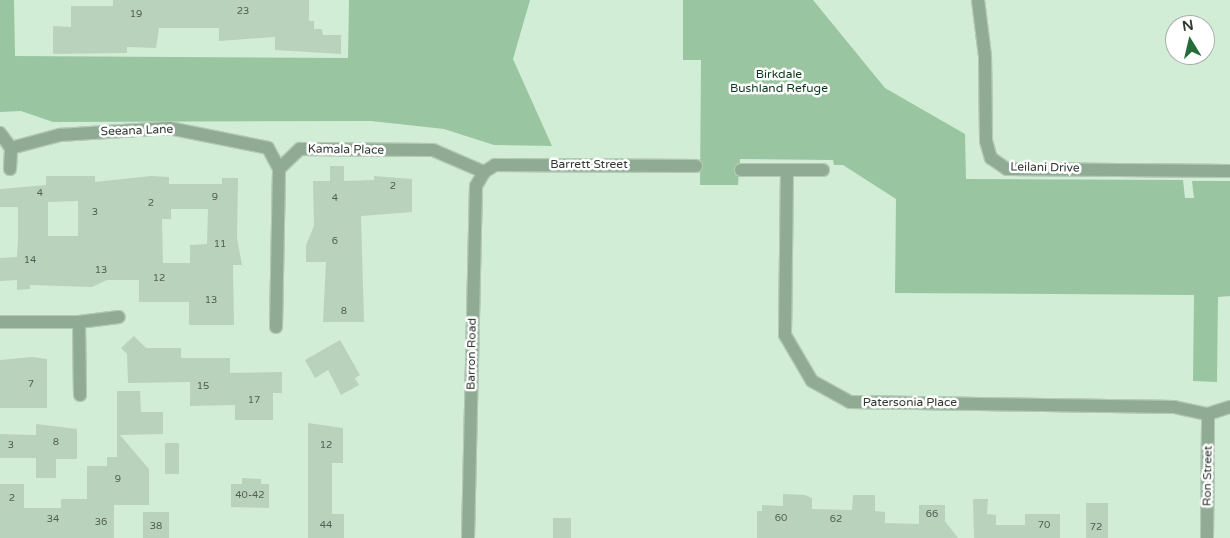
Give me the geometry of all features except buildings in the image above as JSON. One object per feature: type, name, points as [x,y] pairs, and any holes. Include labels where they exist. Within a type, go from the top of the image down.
[{"type":"street","name":"Leilani Drive","points":[[978,0],[985,56],[986,141],[991,158],[1007,169],[1230,171]]},
{"type":"street","name":"Seeana Lane","points":[[11,148],[60,135],[169,128],[268,148],[279,169]]},
{"type":"street","points":[[0,133],[11,148],[10,169]]},
{"type":"street","name":"Kamala Place","points":[[279,169],[300,149],[432,150],[484,172]]},
{"type":"street","name":"Barrett Street","points":[[484,172],[494,165],[696,166]]},
{"type":"street","points":[[276,327],[279,169]]},
{"type":"street","points":[[741,170],[823,170]]},
{"type":"street","name":"Patersonia Place","points":[[787,170],[785,335],[812,381],[850,402],[1174,407],[1208,414],[1230,407]]},
{"type":"street","name":"Barron Road","points":[[468,538],[476,186],[484,172]]},
{"type":"street","points":[[0,322],[79,322],[119,317]]},
{"type":"street","points":[[79,322],[80,395]]},
{"type":"street","name":"Ron Street","points":[[1207,538],[1208,414]]},
{"type":"green space","points":[[0,0],[14,0],[15,56],[348,58],[349,0],[530,0],[513,59],[552,146],[494,145],[444,129],[371,121],[53,122],[21,111],[0,112]]},
{"type":"green space","name":"Birkdale Bushland Refuge","points":[[683,0],[813,0],[885,88],[965,134],[966,179],[1183,180],[1185,198],[1194,198],[1192,181],[1230,181],[1230,296],[1218,297],[1217,382],[1193,381],[1194,295],[895,293],[896,199],[843,165],[834,165],[833,160],[740,159],[738,185],[700,185],[701,60],[683,60]]}]
